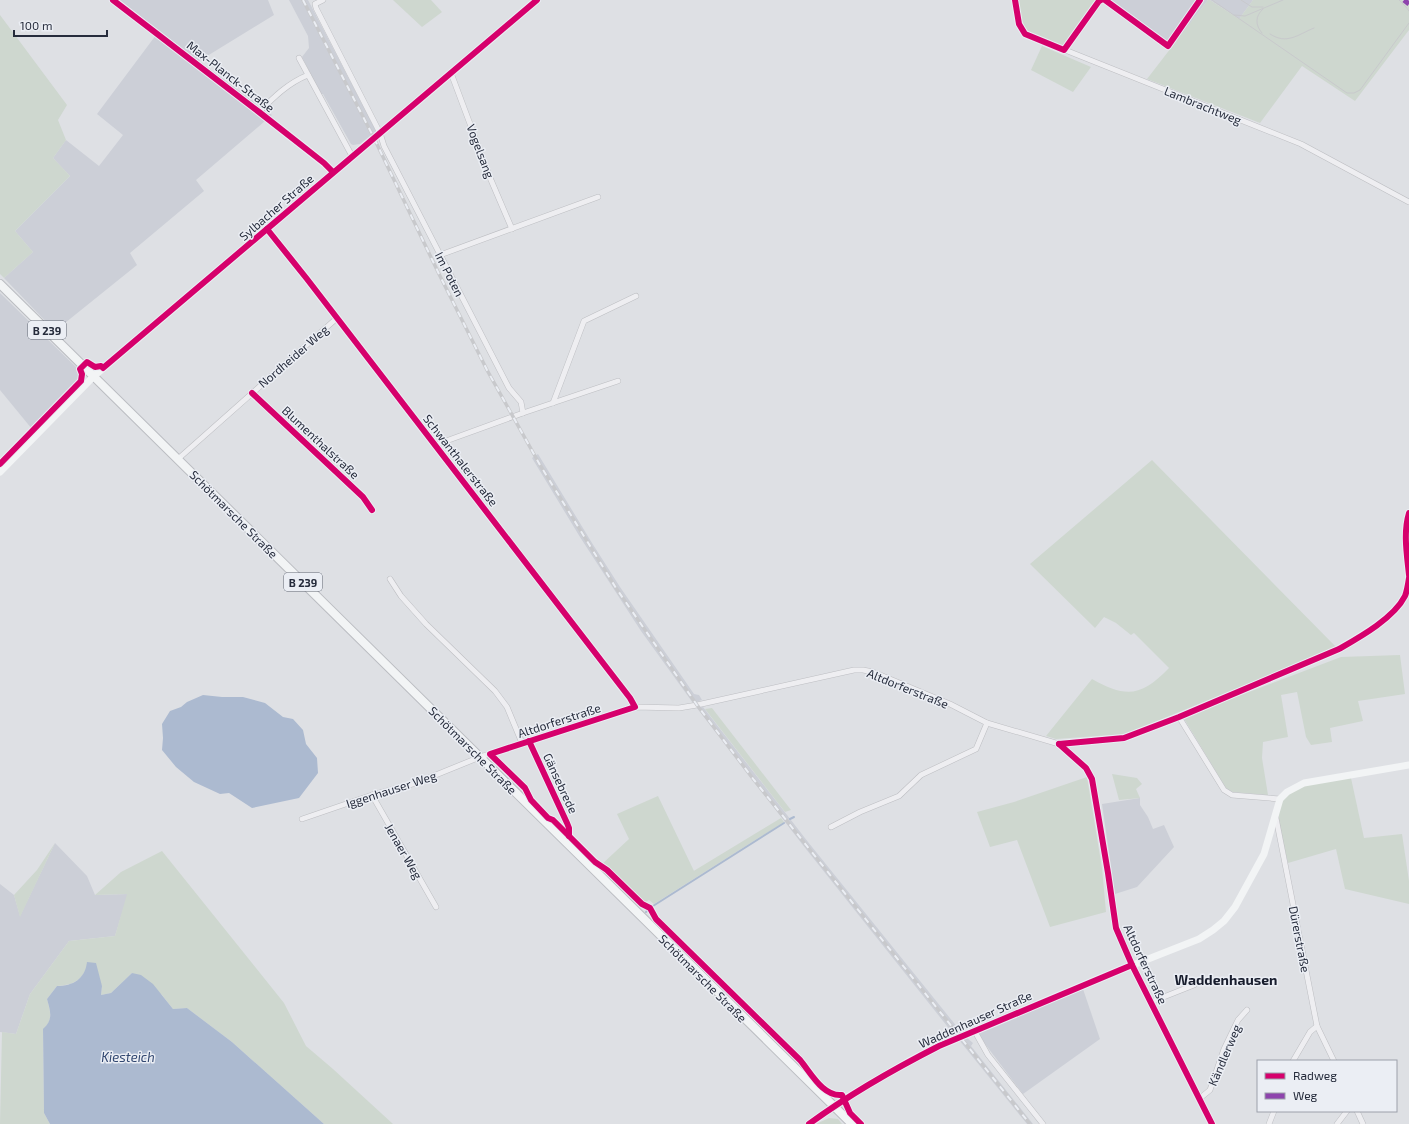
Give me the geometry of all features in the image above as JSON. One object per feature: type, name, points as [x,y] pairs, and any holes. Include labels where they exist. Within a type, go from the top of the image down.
[{"type":"main road","name":"Max-Planck-Straße","points":[[113,0],[259,112],[324,163],[333,172]]},
{"type":"main road","name":"Sylbacher Straße","points":[[0,472],[94,376],[537,0]]},
{"type":"main road","name":"B 239","points":[[0,284],[94,376]]},
{"type":"main road","name":"Schötmarsche Straße","points":[[94,376],[852,1124]]},
{"type":"main road","points":[[1280,799],[1287,792],[1304,783],[1409,765]]},
{"type":"main road","name":"Waddenhauser Straße","points":[[809,1124],[834,1106],[909,1061],[974,1030],[1199,939],[1213,930],[1224,921],[1235,907],[1264,854],[1280,799]]},
{"type":"street","points":[[323,0],[315,4],[316,8],[380,133]]},
{"type":"street","name":"Lambrachtweg","points":[[1015,0],[1019,24],[1025,34],[1301,144],[1409,202]]},
{"type":"street","points":[[299,58],[352,156]]},
{"type":"street","name":"Vogelsang","points":[[451,73],[491,180],[512,229]]},
{"type":"street","name":"Max-Planck-Straße","points":[[259,112],[285,87],[308,75]]},
{"type":"street","name":"Im Poten","points":[[380,133],[384,146],[509,388],[521,402],[523,413]]},
{"type":"street","points":[[440,255],[598,197]]},
{"type":"street","name":"Schwanthalerstraße","points":[[267,229],[435,444],[630,698],[635,707]]},
{"type":"street","points":[[553,402],[584,321],[636,296]]},
{"type":"street","name":"Nordheider Weg","points":[[178,459],[337,318]]},
{"type":"street","points":[[435,444],[553,402],[618,381]]},
{"type":"street","name":"Blumenthalstraße","points":[[252,393],[363,497],[372,510]]},
{"type":"street","points":[[390,579],[401,596],[426,624],[495,691],[507,707],[522,743]]},
{"type":"street","name":"Altdorferstraße","points":[[480,757],[635,707],[679,708],[698,705],[854,670],[873,672],[950,704],[987,723],[1059,744],[1086,768],[1092,779],[1116,928],[1132,966],[1212,1124]]},
{"type":"street","points":[[1059,744],[1124,738],[1179,717],[1224,790],[1232,795],[1280,799]]},
{"type":"street","points":[[832,827],[860,812],[899,796],[920,775],[976,749],[987,723]]},
{"type":"street","name":"Gänsebrede","points":[[529,741],[567,823],[569,828],[569,836]]},
{"type":"street","name":"Iggenhauser Weg","points":[[302,819],[416,783],[480,757]]},
{"type":"street","name":"Jenaer Weg","points":[[372,796],[436,907]]},
{"type":"street","name":"Dürerstraße","points":[[1275,815],[1317,1026],[1334,1060]]},
{"type":"street","name":"Altdorferstraße","points":[[1150,1002],[1194,985]]},
{"type":"street","name":"Kändlerweg","points":[[1199,1099],[1210,1090],[1224,1049],[1238,1020],[1247,1010]]},
{"type":"street","points":[[1294,1060],[1310,1032],[1317,1026]]},
{"type":"street","points":[[974,1030],[988,1054],[1043,1124]]},
{"type":"street","points":[[1269,1124],[1274,1112]]},
{"type":"street","points":[[1337,1124],[1346,1112]]},
{"type":"street","points":[[1357,1112],[1363,1124]]},
{"type":"shaded area","points":[[120,0],[268,0],[274,15],[199,61],[272,115],[196,180],[204,191],[130,253],[137,265],[55,331],[4,278],[33,252],[15,231],[70,176],[53,158],[66,140],[99,166],[123,135],[97,114],[159,31]]},
{"type":"shaded area","points":[[289,0],[308,0],[376,131],[360,144],[351,144],[323,94],[321,94],[302,57],[309,48],[308,36]]},
{"type":"shaded area","points":[[393,0],[431,0],[442,12],[422,27]]},
{"type":"shaded area","points":[[1017,0],[1098,0],[1063,47],[1027,32],[1022,24]]},
{"type":"shaded area","points":[[1101,0],[1208,0],[1170,50]]},
{"type":"shaded area","points":[[1208,0],[1239,19],[1253,0],[1402,0],[1409,5],[1409,30],[1355,101],[1302,66],[1260,123],[1147,79]]},
{"type":"shaded area","points":[[1210,0],[1253,0],[1239,19]]},
{"type":"shaded area","points":[[0,15],[67,105],[58,120],[66,140],[53,158],[70,176],[15,231],[33,252],[4,278],[0,274]]},
{"type":"shaded area","points":[[1042,46],[1091,67],[1073,92],[1031,70]]},
{"type":"shaded area","points":[[0,293],[80,371],[80,381],[32,429],[0,390]]},
{"type":"shaded area","points":[[538,454],[620,587],[694,694],[699,695],[702,700],[693,703],[641,631],[580,537],[532,458]]},
{"type":"shaded area","points":[[1152,460],[1337,648],[1125,734],[1056,739],[1046,736],[1092,679],[1114,689],[1124,692],[1133,692],[1150,685],[1169,668],[1134,633],[1131,635],[1116,623],[1104,617],[1095,628],[1030,564]]},
{"type":"shaded area","points":[[1400,655],[1405,694],[1358,701],[1363,721],[1330,728],[1332,742],[1311,745],[1306,737],[1297,692],[1281,695],[1288,737],[1263,742],[1262,758],[1268,795],[1233,792],[1226,788],[1183,717],[1341,657]]},
{"type":"shaded area","points":[[703,707],[808,842],[962,1033],[955,1036],[802,844],[697,708]]},
{"type":"shaded area","points":[[712,708],[791,810],[785,812],[705,709]]},
{"type":"shaded area","points":[[1112,774],[1137,778],[1142,784],[1136,789],[1140,798],[1119,800]]},
{"type":"shaded area","points":[[1087,777],[1102,868],[1106,912],[1050,927],[1017,840],[990,847],[977,812],[1014,802]]},
{"type":"shaded area","points":[[1351,778],[1364,838],[1402,834],[1409,881],[1409,904],[1345,889],[1336,849],[1288,863],[1281,835],[1279,818],[1280,806],[1286,797],[1305,786]]},
{"type":"shaded area","points":[[658,796],[694,871],[781,818],[784,822],[654,904],[649,900],[644,903],[613,873],[601,865],[629,839],[617,814]]},
{"type":"shaded area","points":[[1140,798],[1140,805],[1148,817],[1153,829],[1164,825],[1174,847],[1137,887],[1115,894],[1102,804]]},
{"type":"shaded area","points":[[55,843],[87,876],[95,895],[128,894],[115,936],[69,941],[30,994],[16,1034],[0,1032],[0,884],[14,895],[20,916]]},
{"type":"shaded area","points":[[55,843],[20,917],[14,895],[37,870]]},
{"type":"shaded area","points":[[162,851],[284,1003],[306,1046],[393,1124],[324,1124],[232,1042],[187,1008],[173,1009],[162,995],[132,973],[111,993],[101,995],[102,986],[88,962],[84,973],[78,980],[69,984],[57,986],[47,999],[50,1019],[43,1030],[44,1113],[50,1124],[0,1124],[2,1032],[16,1034],[30,994],[69,941],[115,936],[127,894],[95,895],[121,872]]},
{"type":"shaded area","points":[[1083,989],[1100,1039],[1023,1094],[976,1032]]},
{"type":"shaded area","points":[[966,1037],[973,1043],[971,1046],[1033,1124],[1027,1124],[959,1040]]},
{"type":"shaded area","points":[[829,1118],[838,1119],[842,1124],[816,1124]]},
{"type":"water","points":[[203,695],[243,697],[265,703],[283,717],[293,719],[303,730],[306,744],[317,758],[318,773],[299,798],[252,808],[229,793],[220,794],[194,782],[176,767],[162,750],[162,724],[170,711]]},
{"type":"water","name":"Kiesteich","points":[[87,962],[96,963],[102,986],[101,995],[111,993],[132,973],[141,975],[153,984],[173,1009],[187,1008],[232,1042],[324,1124],[50,1124],[44,1113],[43,1029],[49,1022],[50,1018],[47,999],[57,986],[68,985],[81,977],[86,968]]},
{"type":"waterway","points":[[790,819],[794,817]]},
{"type":"waterway","points":[[653,906],[784,823]]},
{"type":"tram line","points":[[1212,0],[1347,93],[1354,93],[1360,90],[1409,23]]},
{"type":"tram line","points":[[1241,0],[1252,7],[1263,7]]},
{"type":"tram line","points":[[1234,15],[1245,16],[1283,0]]},
{"type":"tram line","points":[[1399,0],[1409,11]]},
{"type":"tram line","points":[[1262,33],[1258,27],[1257,18],[1263,9]]},
{"type":"tram line","points":[[1270,34],[1282,39],[1287,39],[1314,28]]},
{"type":"railway","points":[[303,0],[374,138],[487,370],[540,465],[616,588],[697,705],[754,780],[1030,1124]]},
{"type":"marked path","points":[[1404,0],[1409,4]]},
{"type":"cycle path","points":[[113,0],[259,112],[324,163],[333,172]]},
{"type":"cycle path","points":[[0,464],[81,381],[82,374],[80,369],[87,362],[95,367],[101,366],[103,368],[537,0]]},
{"type":"cycle path","points":[[1015,0],[1019,24],[1025,34],[1064,50],[1101,0]]},
{"type":"cycle path","points":[[1105,0],[1168,46],[1200,0]]},
{"type":"cycle path","points":[[267,229],[630,698],[635,707],[490,754],[525,788],[531,800],[548,818],[553,820],[595,862],[607,870],[642,904],[650,908],[656,919],[800,1060],[823,1088],[835,1095],[842,1095],[850,1113],[861,1124]]},
{"type":"cycle path","points":[[252,393],[363,497],[372,510]]},
{"type":"cycle path","points":[[1409,513],[1406,528],[1409,575]]},
{"type":"cycle path","points":[[1059,744],[1124,738],[1179,717],[1339,649],[1376,626],[1393,612],[1405,596],[1409,578]]},
{"type":"cycle path","points":[[529,741],[567,823],[569,828],[569,836]]},
{"type":"cycle path","points":[[1059,744],[1086,768],[1092,779],[1116,928],[1132,965],[1212,1124]]},
{"type":"cycle path","points":[[809,1124],[872,1082],[939,1046],[1132,965]]},
{"type":"district","name":"Waddenhausen","points":[[1226,979]]}]
